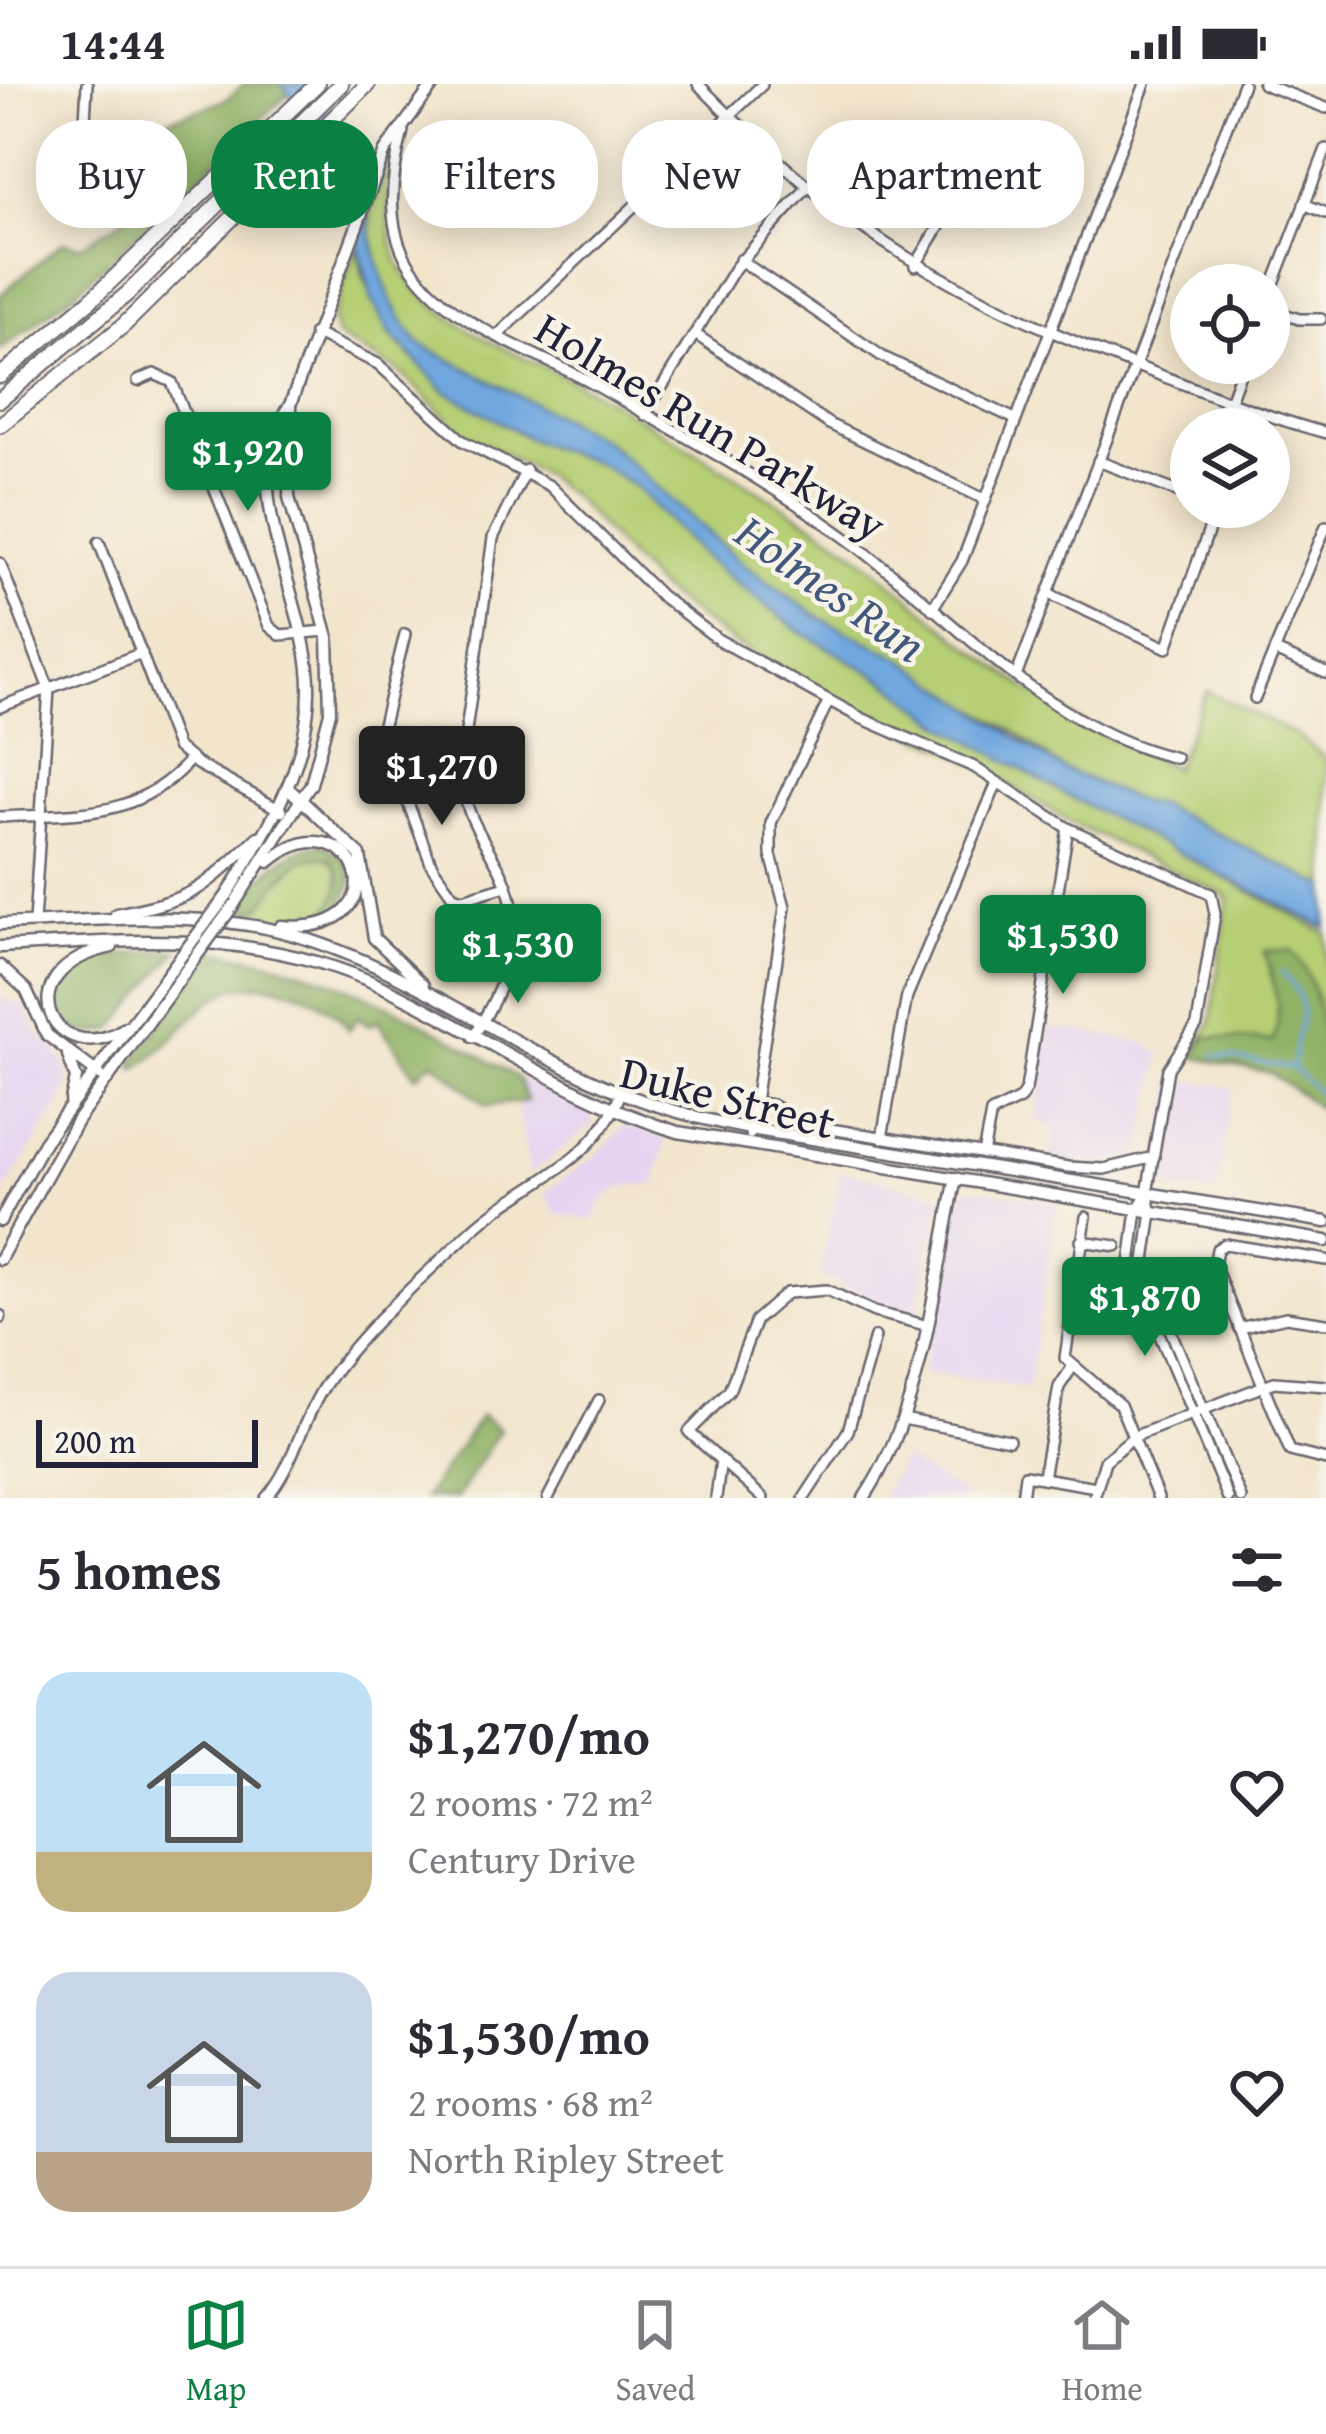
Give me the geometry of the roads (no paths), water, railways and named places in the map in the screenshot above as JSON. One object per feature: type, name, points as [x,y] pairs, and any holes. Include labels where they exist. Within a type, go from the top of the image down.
[{"type":"highway","points":[[0,372],[91,300],[317,84]]},
{"type":"highway","points":[[0,400],[127,294],[341,84]]},
{"type":"highway","points":[[1,425],[124,325],[368,84]]},
{"type":"main road","points":[[0,1221],[65,1114],[105,1071],[230,900],[289,790],[307,718],[304,634],[279,553],[270,498],[275,435],[366,197],[408,113],[434,84]]},
{"type":"main road","points":[[243,891],[302,800],[327,738],[332,691],[326,631],[291,511],[290,405]]},
{"type":"main road","points":[[289,790],[364,862],[367,916],[378,946],[444,1002]]},
{"type":"main road","points":[[79,921],[172,904],[193,895],[270,827]]},
{"type":"main road","points":[[230,900],[270,860],[302,841],[338,847],[357,873],[355,899],[334,922],[309,928],[242,923]]},
{"type":"main road","name":"Duke Street","points":[[0,924],[242,923],[334,949],[621,1092],[750,1130],[1326,1222]]},
{"type":"main road","points":[[132,1023],[104,1040],[73,1038],[49,1018],[46,985],[56,969],[74,957],[157,939]]},
{"type":"main road","name":"Duke Street","points":[[0,947],[157,939],[229,942],[325,965],[382,986],[614,1111],[746,1147],[1326,1241]]},
{"type":"main road","points":[[0,1259],[132,1023],[186,960]]},
{"type":"main road","points":[[0,966],[20,981],[41,1028],[62,1047],[105,1071]]},
{"type":"main road","points":[[62,1047],[76,1078],[65,1114]]},
{"type":"main road","points":[[864,1498],[903,1419],[959,1163]]},
{"type":"street","points":[[85,120],[86,84]]},
{"type":"street","points":[[698,84],[806,189],[915,266],[1048,332],[1326,433]]},
{"type":"street","points":[[932,609],[953,581],[1145,84]]},
{"type":"street","points":[[1017,674],[1244,84]]},
{"type":"street","points":[[1263,84],[1326,108]]},
{"type":"street","points":[[497,336],[762,85]]},
{"type":"street","name":"Holmes Run Parkway","points":[[408,113],[392,198],[404,256],[438,296],[497,336],[644,415],[834,530],[1017,674],[1104,733],[1176,758]]},
{"type":"street","points":[[1281,264],[1326,148]]},
{"type":"street","points":[[644,415],[740,260],[806,189]]},
{"type":"street","points":[[1304,204],[1326,213]]},
{"type":"street","points":[[915,266],[938,228]]},
{"type":"street","points":[[740,260],[884,357],[1016,419]]},
{"type":"street","points":[[1290,316],[1321,319]]},
{"type":"street","points":[[314,333],[378,364],[463,441],[526,470],[577,508],[684,616],[828,702],[938,749],[1068,828],[1211,894],[1215,914],[1197,1025],[1168,1069],[1148,1194],[1152,1212],[1144,1268],[1228,1498]]},
{"type":"street","points":[[695,334],[845,433],[984,499]]},
{"type":"street","points":[[138,381],[154,374],[172,382],[268,626],[280,635],[326,631]]},
{"type":"street","points":[[1230,401],[1236,384]]},
{"type":"street","points":[[1098,461],[1170,489]]},
{"type":"street","points":[[473,1037],[511,954],[506,886],[471,822],[462,758],[493,538],[526,470]]},
{"type":"street","points":[[1255,698],[1326,526]]},
{"type":"street","points":[[1049,594],[1167,648],[1212,528]]},
{"type":"street","points":[[99,542],[176,744],[191,759],[292,817]]},
{"type":"street","points":[[0,563],[49,689],[34,923]]},
{"type":"street","points":[[405,634],[375,758],[408,803],[447,890],[463,899],[506,886]]},
{"type":"street","points":[[1277,652],[1326,673]]},
{"type":"street","points":[[0,707],[142,653]]},
{"type":"street","points":[[746,1147],[786,898],[771,855],[771,823],[828,702]]},
{"type":"street","points":[[383,739],[416,764],[435,756],[462,758]]},
{"type":"street","points":[[0,817],[108,811],[165,788],[191,759]]},
{"type":"street","points":[[882,1138],[907,996],[998,783]]},
{"type":"street","points":[[983,1154],[991,1113],[1021,1099],[1026,1089],[1068,828]]},
{"type":"street","points":[[266,1498],[287,1469],[325,1385],[359,1344],[471,1231],[594,1143],[621,1092]]},
{"type":"street","name":"Duke Street","points":[[754,1102],[772,1105],[799,1124],[1091,1169],[1154,1156]]},
{"type":"street","points":[[1148,1194],[1137,1210],[1130,1264],[1240,1498]]},
{"type":"street","points":[[1086,1216],[1064,1347],[1071,1369],[1115,1400],[1158,1498]]},
{"type":"street","points":[[1082,1241],[1116,1246]]},
{"type":"street","points":[[1326,1261],[1219,1247],[1214,1271],[1290,1450],[1326,1460]]},
{"type":"street","points":[[763,1498],[689,1432],[728,1391],[757,1320],[787,1293],[827,1290],[874,1312],[925,1325]]},
{"type":"street","points":[[1239,1328],[1286,1317],[1326,1323]]},
{"type":"street","points":[[804,1498],[848,1431],[875,1337]]},
{"type":"street","points":[[1043,1478],[1058,1388],[1071,1369]]},
{"type":"street","points":[[1022,1498],[1025,1475],[1095,1492],[1109,1455],[1133,1437],[1263,1385],[1288,1380],[1326,1386]]},
{"type":"street","points":[[548,1498],[592,1422],[598,1400]]},
{"type":"street","points":[[903,1419],[1010,1441]]},
{"type":"street","points":[[716,1498],[721,1460]]},
{"type":"water","points":[[282,84],[309,84],[334,120],[309,120]]},
{"type":"water","points":[[354,228],[370,228],[391,299],[420,344],[607,442],[743,564],[820,618],[901,658],[1063,769],[1143,803],[1159,805],[1326,887],[1326,928],[1068,796],[942,724],[886,681],[799,631],[707,560],[636,487],[600,464],[534,441],[445,391],[391,335],[372,300]]},
{"type":"waterway","points":[[1281,972],[1302,1007],[1293,1068]]},
{"type":"waterway","points":[[1213,1055],[1293,1068],[1326,1100]]},
{"type":"water label","name":"Holmes Run","points":[[831,588]]}]
